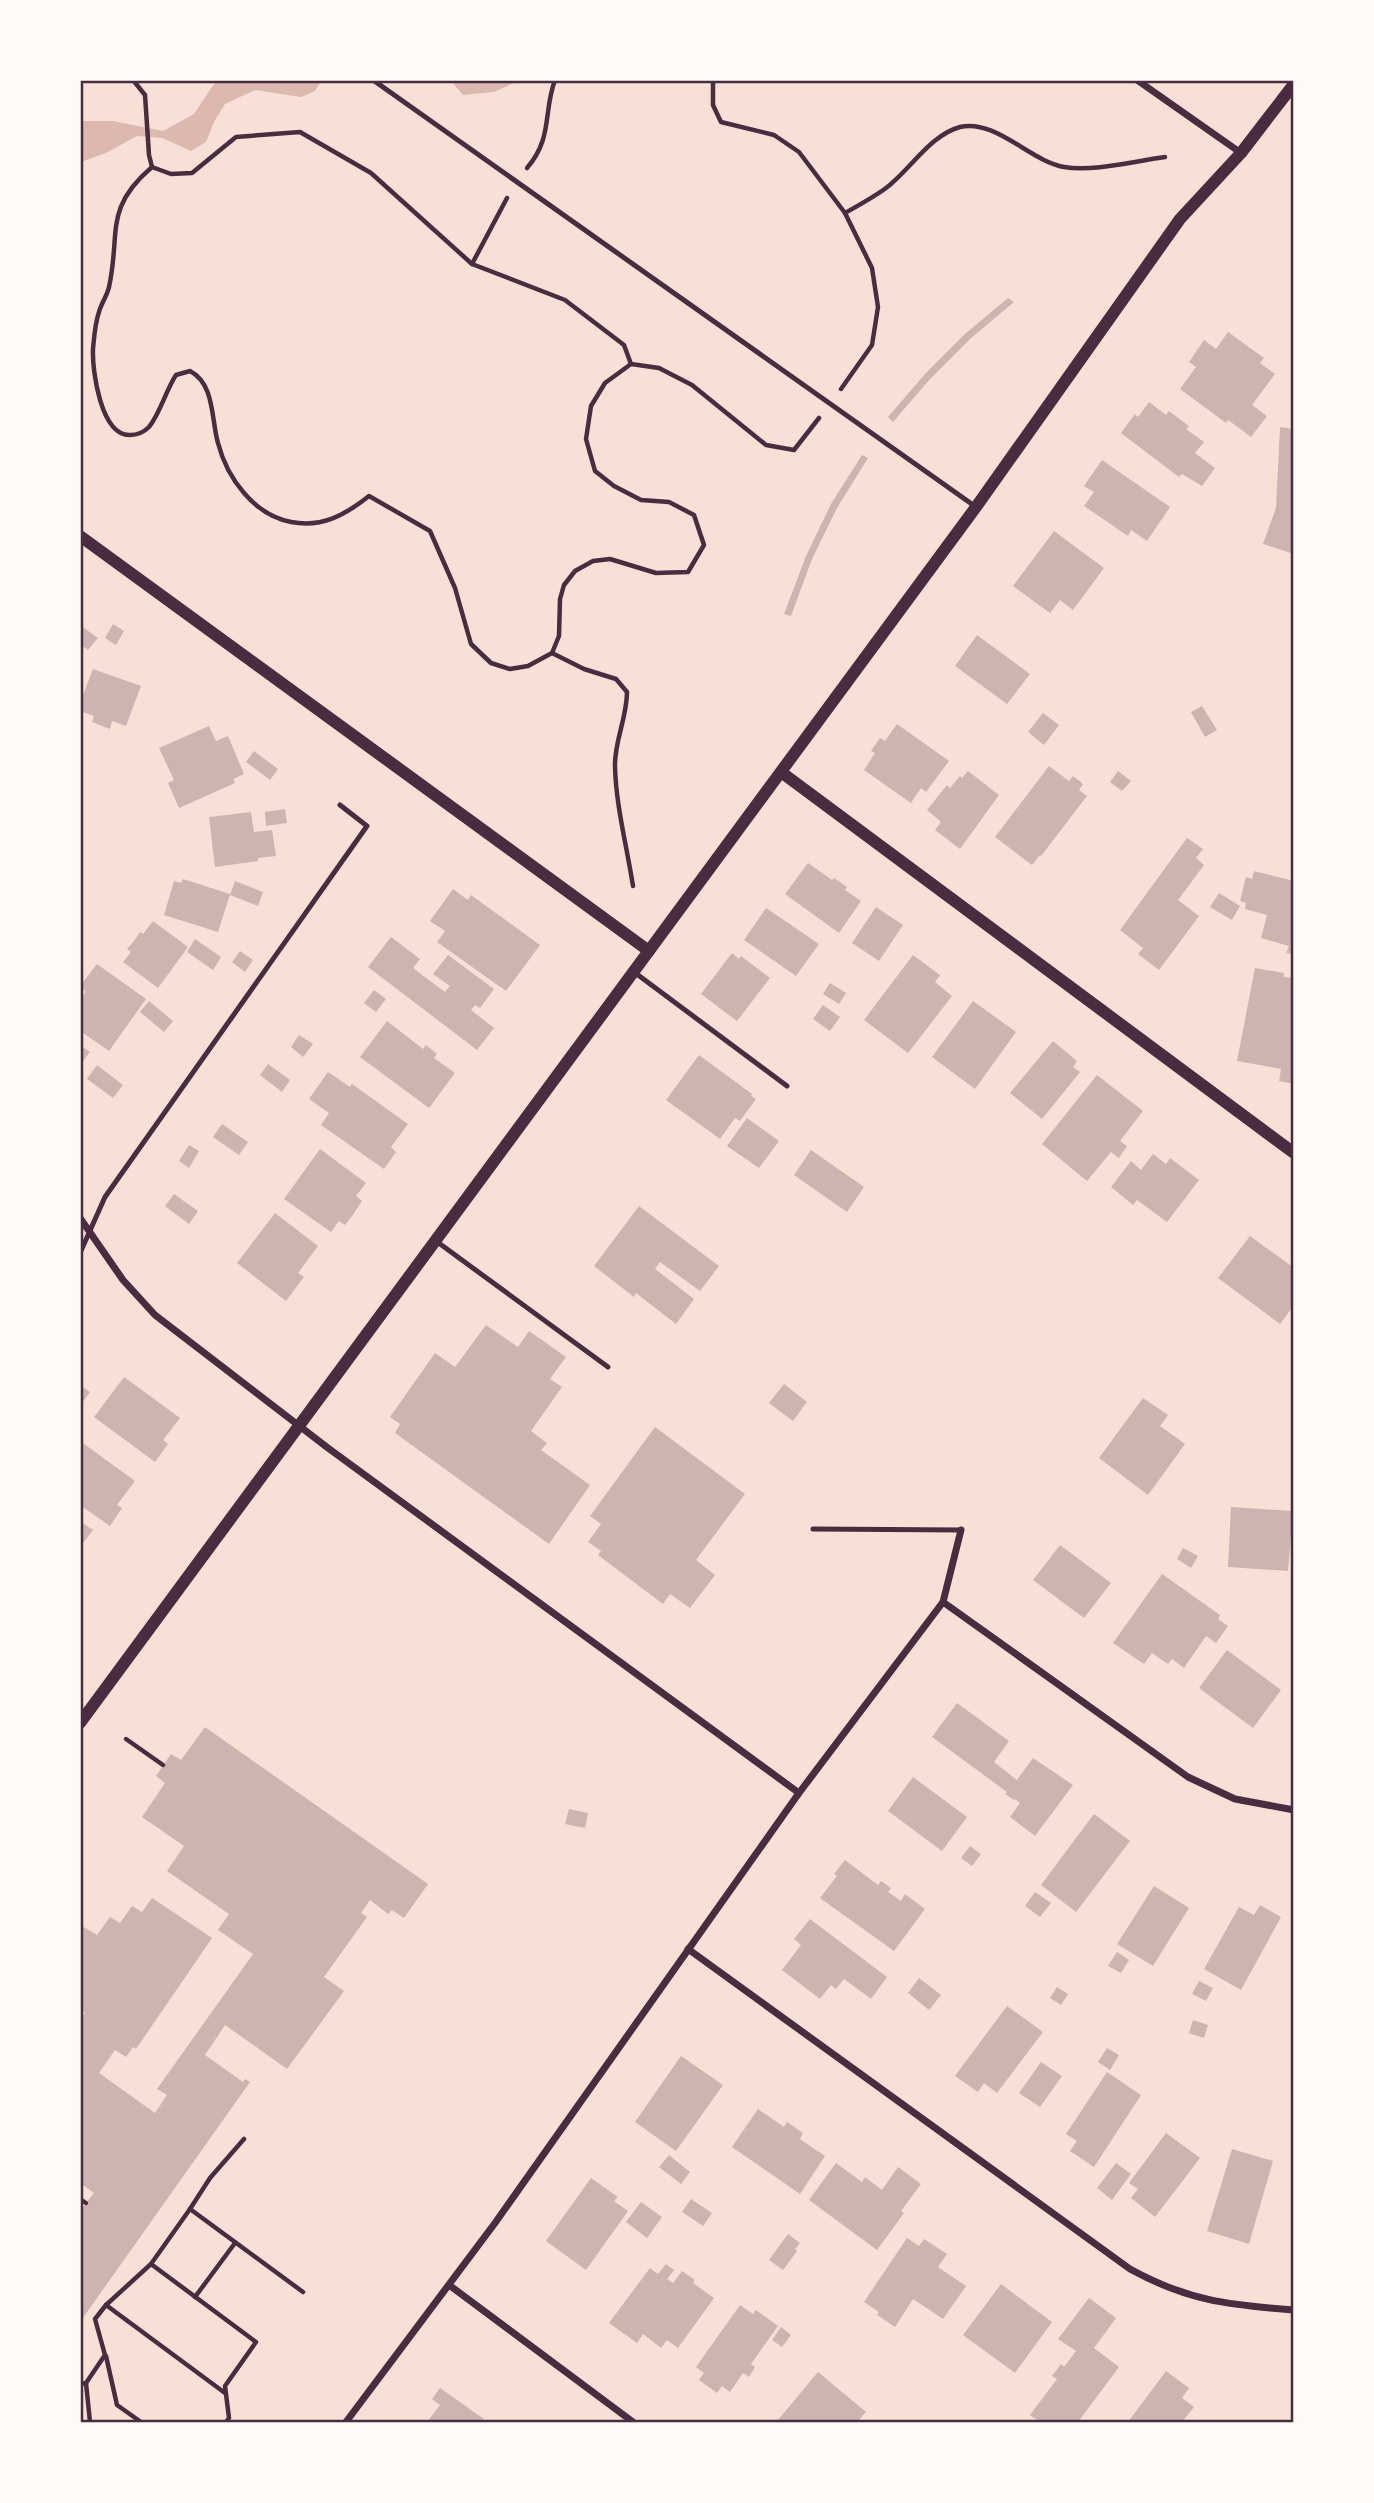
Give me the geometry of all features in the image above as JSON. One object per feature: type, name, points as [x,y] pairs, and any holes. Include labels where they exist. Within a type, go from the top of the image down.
[{"type":"street","points":[[1137,80],[1241,153]]},
{"type":"street","points":[[80,1723],[976,507],[1180,219],[1241,153],[1293,84]]},
{"type":"street","points":[[80,536],[649,951]]},
{"type":"street","points":[[781,772],[1293,1153]]},
{"type":"street","points":[[80,1218],[91,1230],[123,1280],[155,1315],[299,1426],[799,1793]]},
{"type":"street","points":[[346,2423],[503,2212],[799,1793],[943,1602],[961,1530]]},
{"type":"street","points":[[943,1602],[1188,1777],[1235,1799],[1293,1810]]},
{"type":"street","points":[[688,1949],[1130,2269],[1160,2286],[1203,2300],[1293,2310]]},
{"type":"street","points":[[449,2285],[633,2423]]},
{"type":"lane","points":[[373,80],[976,507]]},
{"type":"lane","points":[[80,1253],[105,1197],[367,826],[341,805]]},
{"type":"lane","points":[[634,972],[787,1086]]},
{"type":"lane","points":[[436,1241],[608,1367]]},
{"type":"lane","points":[[813,1529],[961,1530]]},
{"type":"path","points":[[133,80],[145,95],[152,167]]},
{"type":"path","points":[[152,167],[135,181],[118,209],[109,289],[98,313],[93,350],[96,383],[103,409],[113,428],[124,435],[137,435],[149,427],[176,375],[190,371],[199,375],[209,394],[218,444],[231,477],[250,500],[278,519],[305,525],[331,521],[369,496],[430,531],[455,588],[471,644],[491,663],[510,669],[528,666],[552,653],[559,635],[562,592],[575,571],[593,561],[610,559],[656,573],[688,572],[704,545],[694,515],[669,502],[641,500],[614,486],[595,471],[586,439],[591,407],[605,383],[631,364],[659,368],[692,385],[766,445],[794,450],[872,345],[878,307],[872,268],[845,213],[799,152],[774,135],[720,122],[713,105],[713,80]]},
{"type":"path","points":[[845,213],[886,188],[940,136],[961,127],[977,127],[996,133],[1046,162],[1065,167],[1165,157]]},
{"type":"path","points":[[152,167],[171,174],[192,173],[236,137],[300,132],[371,173],[472,264],[565,300],[625,345],[631,364]]},
{"type":"path","points":[[552,653],[584,669],[616,679],[627,692],[627,711],[615,766],[633,886]]},
{"type":"path","points":[[126,1739],[163,1765]]},
{"type":"path","points":[[141,2423],[117,2405],[95,2319],[106,2305],[151,2264],[210,2178],[244,2138]]},
{"type":"path","points":[[80,2199],[86,2203]]},
{"type":"path","points":[[190,2209],[303,2292]]},
{"type":"path","points":[[195,2297],[235,2243]]},
{"type":"path","points":[[151,2264],[256,2342],[225,2385],[229,2418],[226,2423]]},
{"type":"path","points":[[106,2305],[226,2394]]},
{"type":"path","points":[[90,2423],[83,2383],[105,2355]]},
{"type":"shaded area","points":[[216,81],[321,81],[315,91],[301,97],[255,90],[225,104],[206,142],[191,151],[162,138],[137,136],[106,153],[81,162],[80,121],[113,121],[163,131],[194,114]]},
{"type":"shaded area","points":[[451,81],[518,81],[494,92],[463,95]]},
{"type":"building","points":[[1008,298],[1014,302],[970,339],[930,379],[893,422],[888,417],[925,374],[965,334]]},
{"type":"building","points":[[1228,332],[1264,358],[1260,363],[1275,374],[1252,405],[1267,416],[1251,437],[1228,420],[1226,423],[1180,389],[1196,367],[1189,362],[1204,340],[1216,349]]},
{"type":"building","points":[[1149,402],[1166,415],[1169,411],[1189,426],[1186,429],[1204,442],[1195,453],[1215,468],[1202,486],[1182,474],[1179,477],[1121,433],[1135,414],[1138,417]]},
{"type":"building","points":[[1280,427],[1294,429],[1294,554],[1263,544],[1276,508]]},
{"type":"building","points":[[862,455],[868,458],[837,508],[812,559],[791,616],[784,614],[806,556],[831,504]]},
{"type":"building","points":[[1102,460],[1170,507],[1147,541],[1131,530],[1128,536],[1084,506],[1094,492],[1084,486]]},
{"type":"building","points":[[1054,531],[1104,568],[1073,610],[1060,600],[1050,613],[1013,586]]},
{"type":"building","points":[[113,624],[124,631],[116,645],[105,638]]},
{"type":"building","points":[[80,625],[98,638],[88,650],[80,644]]},
{"type":"building","points":[[977,635],[1030,674],[1007,704],[955,666]]},
{"type":"building","points":[[93,669],[141,686],[126,726],[112,721],[110,729],[92,722],[94,716],[80,711],[80,703]]},
{"type":"building","points":[[1202,706],[1217,730],[1205,737],[1191,712]]},
{"type":"building","points":[[1043,713],[1059,725],[1044,745],[1028,732]]},
{"type":"building","points":[[897,724],[949,761],[926,792],[921,788],[911,803],[864,770],[875,753],[871,751],[880,738],[885,741]]},
{"type":"building","points":[[209,726],[216,741],[228,736],[244,774],[233,779],[235,783],[179,808],[168,783],[174,780],[159,748]]},
{"type":"building","points":[[254,751],[278,769],[270,780],[246,762]]},
{"type":"building","points":[[1049,766],[1069,781],[1073,776],[1083,784],[1079,790],[1087,796],[1032,865],[995,837]]},
{"type":"building","points":[[968,771],[999,795],[960,849],[935,830],[941,822],[927,810],[947,785],[950,788]]},
{"type":"building","points":[[1118,771],[1131,781],[1122,791],[1110,782]]},
{"type":"building","points":[[285,809],[287,823],[266,826],[265,812]]},
{"type":"building","points":[[251,812],[254,832],[272,830],[276,856],[215,867],[209,817]]},
{"type":"building","points":[[1187,838],[1203,849],[1196,858],[1204,865],[1178,900],[1199,916],[1159,970],[1138,954],[1143,948],[1120,930]]},
{"type":"building","points":[[808,863],[847,887],[845,890],[861,901],[839,933],[785,894]]},
{"type":"building","points":[[1254,871],[1294,881],[1294,954],[1286,953],[1289,946],[1261,938],[1267,915],[1245,909],[1246,903],[1240,901],[1246,877],[1252,879]]},
{"type":"building","points":[[183,879],[230,894],[218,932],[164,915],[174,881],[181,883]]},
{"type":"building","points":[[235,881],[263,892],[258,906],[230,895]]},
{"type":"building","points":[[453,889],[468,900],[471,895],[540,945],[506,991],[437,942],[445,931],[430,921]]},
{"type":"building","points":[[1219,893],[1240,906],[1232,920],[1210,907]]},
{"type":"building","points":[[876,907],[903,925],[879,961],[852,943]]},
{"type":"building","points":[[766,908],[819,944],[796,976],[744,940]]},
{"type":"building","points":[[153,921],[188,947],[158,988],[123,962],[131,952],[127,949]]},
{"type":"building","points":[[391,937],[420,959],[413,968],[445,992],[450,986],[433,974],[448,955],[494,989],[480,1008],[475,1005],[471,1010],[494,1028],[477,1050],[368,967]]},
{"type":"building","points":[[195,939],[221,957],[213,970],[187,952]]},
{"type":"building","points":[[240,951],[253,960],[245,972],[232,962]]},
{"type":"building","points":[[732,953],[739,959],[741,956],[770,978],[737,1021],[701,994]]},
{"type":"building","points":[[913,955],[940,975],[935,982],[952,996],[908,1053],[864,1020]]},
{"type":"building","points":[[97,964],[146,999],[109,1051],[80,1031],[80,999],[86,992],[80,986]]},
{"type":"building","points":[[1255,968],[1284,973],[1284,977],[1294,978],[1294,1084],[1279,1081],[1281,1069],[1237,1061]]},
{"type":"building","points":[[830,983],[846,993],[839,1004],[823,994]]},
{"type":"building","points":[[374,990],[386,999],[376,1012],[364,1003]]},
{"type":"building","points":[[149,1001],[173,1021],[164,1032],[140,1012]]},
{"type":"building","points":[[973,1001],[1016,1032],[975,1089],[932,1057]]},
{"type":"building","points":[[823,1005],[840,1017],[830,1031],[813,1019]]},
{"type":"building","points":[[387,1021],[423,1049],[426,1045],[437,1054],[434,1058],[455,1073],[429,1108],[360,1057]]},
{"type":"building","points":[[299,1035],[313,1044],[303,1057],[291,1047]]},
{"type":"building","points":[[1053,1041],[1077,1061],[1073,1067],[1080,1072],[1042,1119],[1010,1093]]},
{"type":"building","points":[[80,1045],[90,1052],[80,1065]]},
{"type":"building","points":[[699,1055],[756,1099],[740,1121],[735,1118],[720,1139],[666,1100]]},
{"type":"building","points":[[268,1064],[290,1080],[282,1092],[260,1075]]},
{"type":"building","points":[[97,1065],[123,1085],[113,1098],[87,1079]]},
{"type":"building","points":[[328,1072],[350,1087],[352,1084],[408,1124],[391,1147],[396,1152],[384,1169],[321,1125],[329,1113],[309,1099]]},
{"type":"building","points":[[1097,1075],[1143,1111],[1120,1141],[1127,1146],[1119,1158],[1111,1152],[1087,1181],[1042,1144]]},
{"type":"building","points":[[747,1118],[779,1141],[759,1168],[727,1146]]},
{"type":"building","points":[[222,1124],[248,1142],[239,1155],[213,1137]]},
{"type":"building","points":[[189,1145],[199,1151],[189,1168],[179,1161]]},
{"type":"building","points":[[320,1149],[366,1183],[356,1196],[362,1201],[352,1216],[345,1225],[339,1221],[331,1232],[284,1199]]},
{"type":"building","points":[[811,1150],[864,1187],[847,1212],[794,1175]]},
{"type":"building","points":[[1153,1154],[1166,1164],[1170,1158],[1199,1180],[1167,1222],[1137,1200],[1133,1205],[1111,1187],[1131,1161],[1141,1170]]},
{"type":"building","points":[[174,1194],[198,1211],[189,1224],[165,1206]]},
{"type":"building","points":[[639,1206],[719,1266],[700,1291],[660,1262],[655,1269],[694,1299],[676,1324],[636,1293],[634,1297],[594,1266]]},
{"type":"building","points":[[275,1213],[318,1246],[298,1273],[304,1277],[286,1301],[237,1263]]},
{"type":"building","points":[[1250,1236],[1294,1268],[1294,1305],[1280,1324],[1218,1278]]},
{"type":"building","points":[[486,1325],[518,1347],[529,1331],[566,1357],[550,1379],[562,1387],[531,1431],[547,1443],[541,1450],[590,1485],[549,1544],[395,1433],[400,1424],[390,1417],[435,1353],[455,1367]]},
{"type":"building","points":[[124,1377],[180,1418],[163,1440],[168,1444],[155,1462],[94,1417]]},
{"type":"building","points":[[784,1384],[807,1402],[793,1421],[769,1403]]},
{"type":"building","points":[[80,1385],[90,1392],[82,1403],[80,1401]]},
{"type":"building","points":[[1143,1398],[1168,1415],[1160,1426],[1185,1444],[1148,1495],[1099,1458]]},
{"type":"building","points":[[655,1427],[745,1494],[696,1560],[715,1575],[690,1608],[670,1594],[663,1604],[598,1555],[601,1551],[588,1542],[601,1524],[590,1516]]},
{"type":"building","points":[[80,1441],[135,1481],[117,1505],[122,1508],[110,1526],[80,1505]]},
{"type":"building","points":[[1231,1507],[1293,1511],[1288,1571],[1228,1567]]},
{"type":"building","points":[[80,1521],[93,1530],[80,1547]]},
{"type":"building","points":[[1060,1545],[1111,1583],[1084,1618],[1033,1580]]},
{"type":"building","points":[[1183,1548],[1198,1556],[1191,1568],[1177,1559]]},
{"type":"building","points":[[1162,1574],[1220,1615],[1218,1619],[1228,1626],[1216,1643],[1206,1636],[1184,1668],[1172,1659],[1168,1664],[1152,1653],[1144,1664],[1113,1643]]},
{"type":"building","points":[[1227,1650],[1281,1690],[1253,1728],[1199,1688]]},
{"type":"building","points":[[957,1703],[1009,1741],[994,1762],[1017,1780],[1033,1758],[1073,1785],[1035,1836],[1010,1817],[1020,1803],[932,1737]]},
{"type":"building","points":[[205,1727],[428,1884],[404,1918],[392,1910],[388,1914],[370,1900],[361,1913],[367,1917],[324,1977],[344,1991],[287,2069],[225,2025],[205,2055],[243,2082],[245,2079],[250,2082],[80,2322],[80,2211],[94,2193],[80,2183],[80,2018],[85,2013],[80,2010],[80,1925],[97,1935],[110,1917],[120,1923],[132,1906],[142,1912],[152,1898],[212,1938],[136,2049],[133,2047],[126,2057],[115,2050],[99,2073],[155,2113],[167,2095],[157,2089],[253,1954],[218,1930],[229,1914],[167,1871],[184,1846],[142,1817],[165,1783],[156,1776],[171,1754],[181,1760]]},
{"type":"building","points":[[913,1777],[967,1817],[942,1851],[888,1811]]},
{"type":"building","points":[[569,1809],[588,1813],[585,1828],[565,1824]]},
{"type":"building","points":[[1094,1814],[1130,1841],[1076,1912],[1041,1885]]},
{"type":"building","points":[[970,1846],[981,1854],[972,1866],[961,1858]]},
{"type":"building","points":[[845,1860],[878,1885],[881,1881],[891,1888],[888,1892],[901,1901],[905,1894],[925,1909],[894,1951],[820,1898],[837,1876],[834,1874]]},
{"type":"building","points":[[1154,1886],[1189,1908],[1153,1966],[1117,1944]]},
{"type":"building","points":[[1035,1892],[1051,1903],[1040,1917],[1025,1906]]},
{"type":"building","points":[[1260,1905],[1281,1917],[1241,1990],[1204,1969],[1239,1907],[1254,1915]]},
{"type":"building","points":[[810,1919],[887,1977],[871,1999],[844,1979],[836,1989],[831,1985],[820,1999],[782,1970],[801,1945],[794,1939]]},
{"type":"building","points":[[1117,1952],[1129,1960],[1121,1973],[1108,1966]]},
{"type":"building","points":[[919,1978],[941,1995],[929,2010],[908,1993]]},
{"type":"building","points":[[1199,1981],[1213,1988],[1206,2001],[1192,1994]]},
{"type":"building","points":[[1057,1987],[1068,1994],[1061,2005],[1050,1998]]},
{"type":"building","points":[[1007,2006],[1043,2032],[997,2093],[984,2083],[978,2092],[955,2076]]},
{"type":"building","points":[[1193,2020],[1208,2025],[1204,2038],[1189,2033]]},
{"type":"building","points":[[1107,2048],[1119,2055],[1110,2070],[1098,2062]]},
{"type":"building","points":[[681,2056],[723,2085],[676,2151],[635,2122]]},
{"type":"building","points":[[1041,2062],[1062,2076],[1040,2107],[1019,2093]]},
{"type":"building","points":[[1107,2072],[1141,2095],[1094,2167],[1070,2151],[1077,2141],[1066,2134]]},
{"type":"building","points":[[758,2109],[784,2127],[787,2122],[803,2133],[800,2139],[825,2156],[800,2194],[732,2147]]},
{"type":"building","points":[[1166,2133],[1200,2158],[1155,2217],[1131,2198],[1138,2189],[1129,2183]]},
{"type":"building","points":[[1232,2149],[1273,2161],[1249,2244],[1207,2231]]},
{"type":"building","points":[[669,2155],[690,2172],[681,2184],[659,2167]]},
{"type":"building","points":[[836,2163],[862,2182],[865,2177],[882,2190],[898,2167],[921,2184],[877,2250],[809,2200]]},
{"type":"building","points":[[1116,2163],[1131,2174],[1112,2200],[1097,2188]]},
{"type":"building","points":[[591,2178],[618,2197],[614,2201],[628,2211],[586,2270],[546,2241]]},
{"type":"building","points":[[691,2199],[712,2213],[703,2226],[682,2212]]},
{"type":"building","points":[[641,2202],[662,2217],[647,2238],[626,2222]]},
{"type":"building","points":[[788,2234],[800,2243],[783,2270],[769,2260]]},
{"type":"building","points":[[907,2238],[919,2246],[924,2239],[947,2254],[938,2267],[966,2286],[943,2319],[913,2299],[895,2327],[864,2302]]},
{"type":"building","points":[[666,2264],[674,2270],[667,2279],[673,2283],[682,2271],[714,2298],[678,2348],[667,2340],[661,2348],[643,2334],[637,2343],[609,2323],[650,2268],[658,2274]]},
{"type":"building","points":[[1001,2284],[1052,2322],[1015,2373],[963,2335]]},
{"type":"building","points":[[1089,2298],[1116,2318],[1094,2348],[1119,2367],[1078,2422],[1040,2422],[1030,2415],[1057,2379],[1052,2376],[1061,2364],[1064,2367],[1076,2351],[1058,2339]]},
{"type":"building","points":[[740,2305],[753,2314],[756,2310],[778,2326],[751,2364],[755,2367],[749,2377],[743,2373],[730,2392],[722,2386],[717,2393],[699,2380],[704,2373],[696,2367]]},
{"type":"building","points":[[781,2327],[791,2335],[782,2347],[772,2340]]},
{"type":"building","points":[[1166,2371],[1189,2388],[1182,2398],[1194,2407],[1182,2422],[1128,2422]]},
{"type":"building","points":[[818,2372],[866,2412],[857,2422],[778,2420]]},
{"type":"building","points":[[440,2388],[484,2419],[481,2422],[427,2422],[440,2405],[432,2399]]}]
